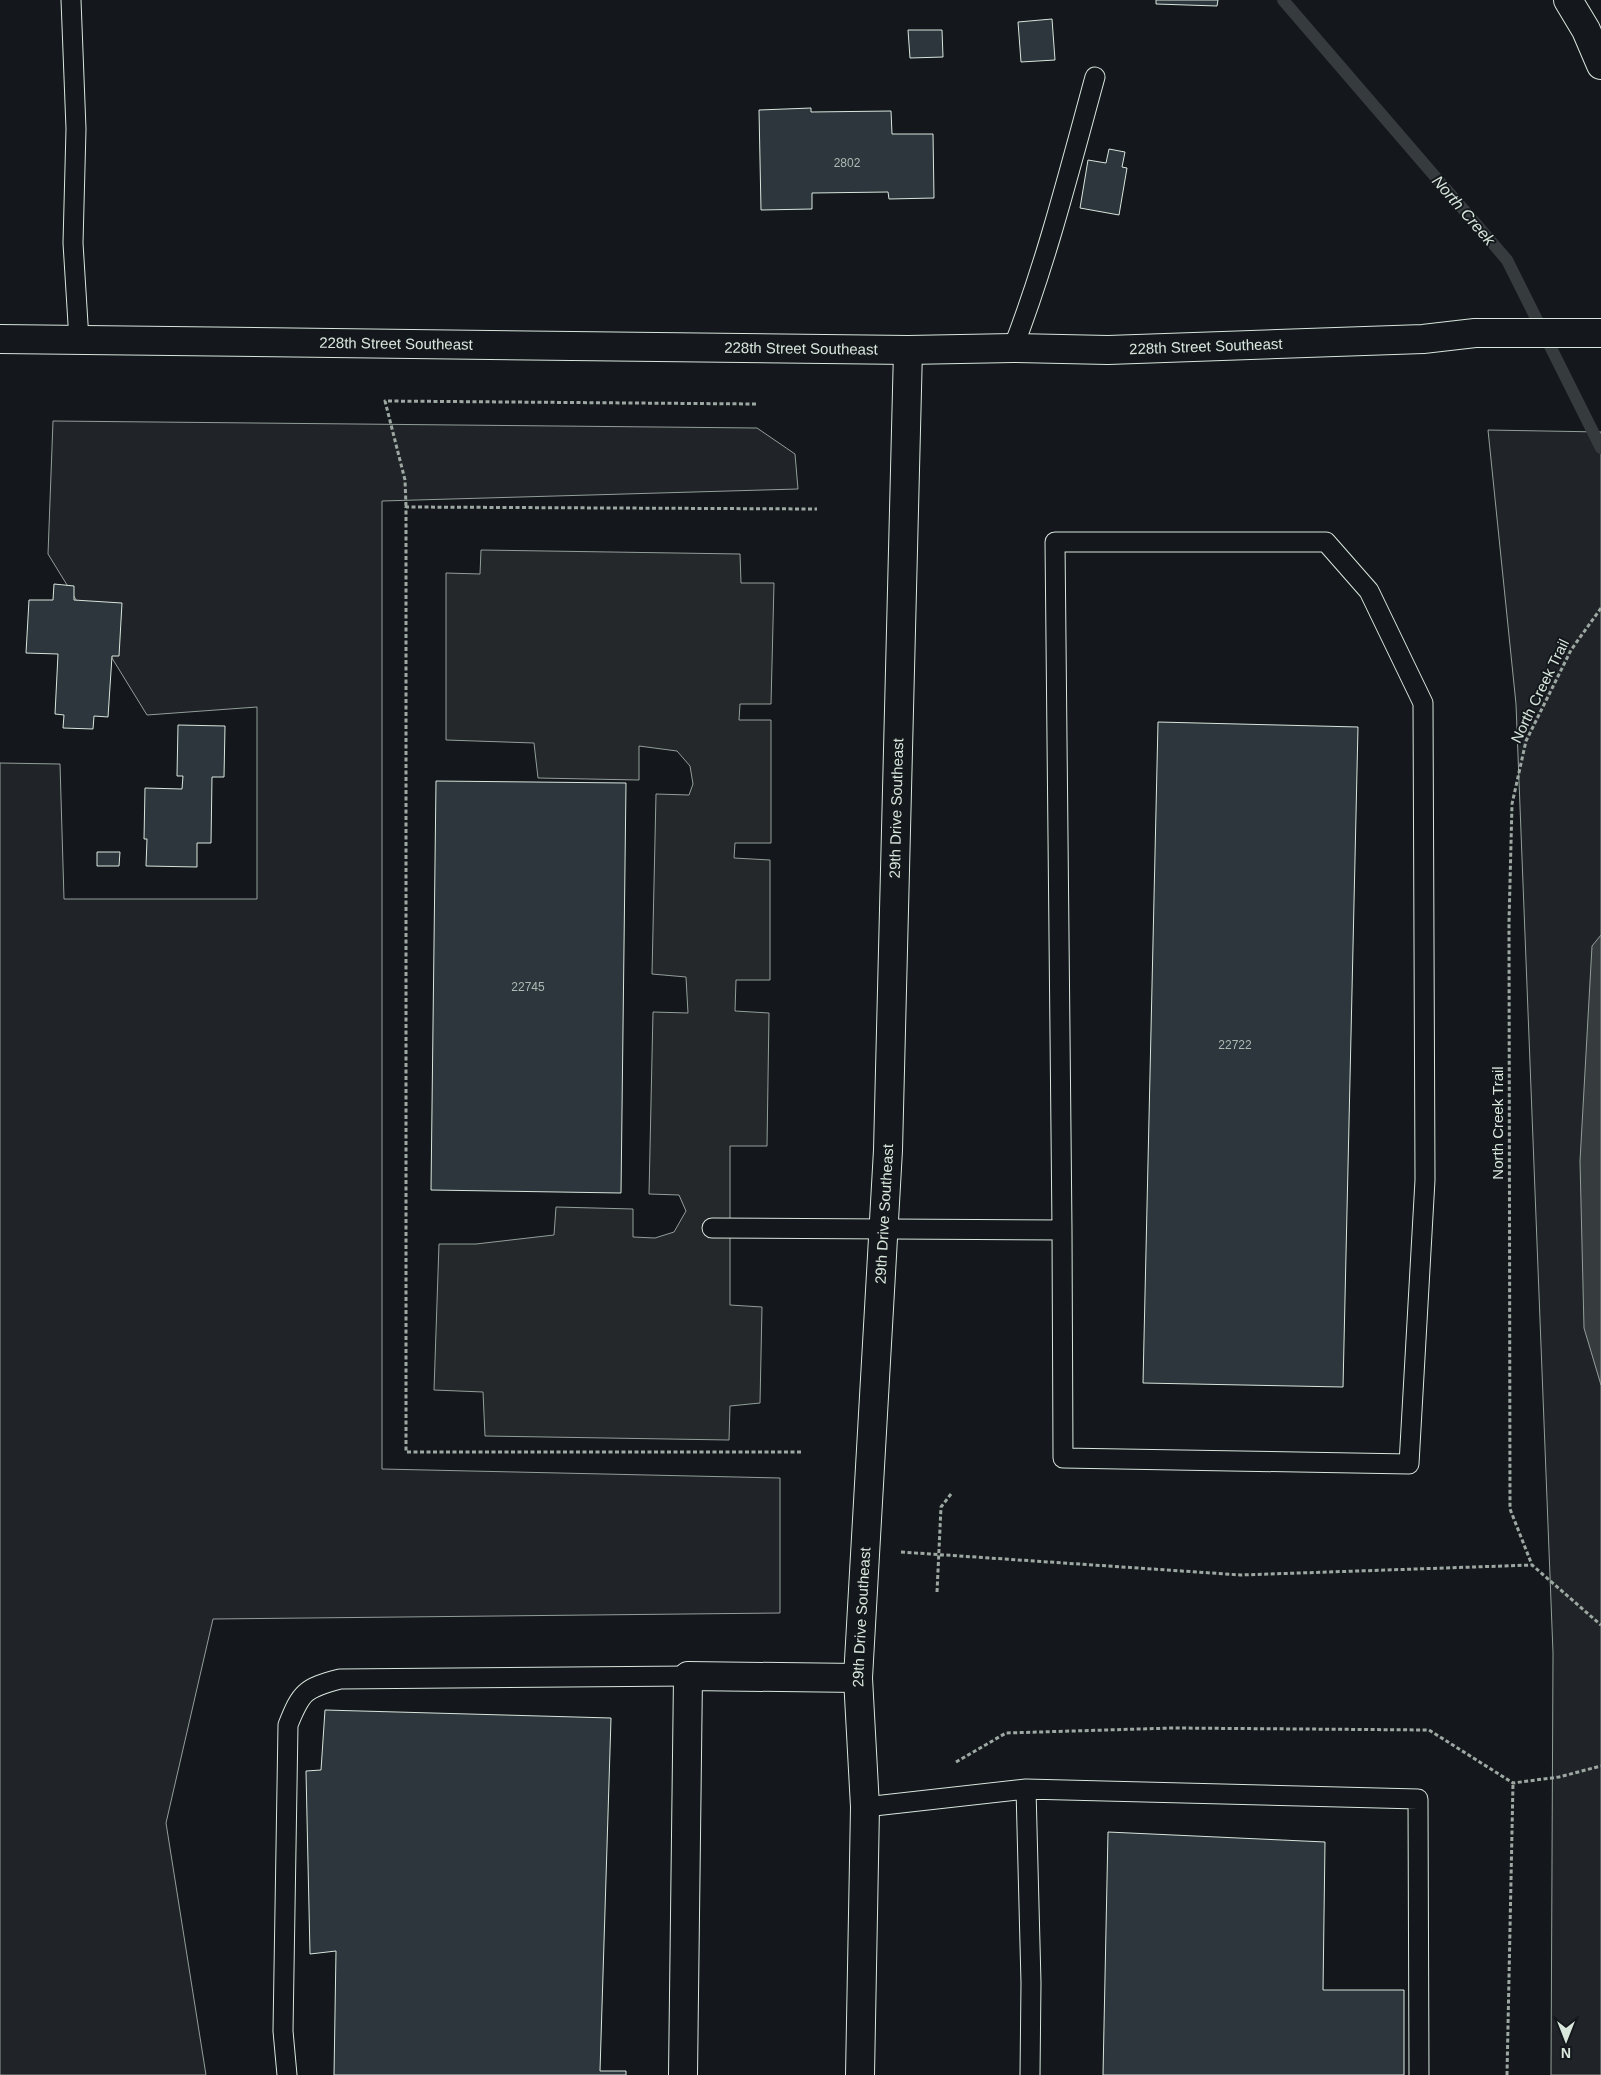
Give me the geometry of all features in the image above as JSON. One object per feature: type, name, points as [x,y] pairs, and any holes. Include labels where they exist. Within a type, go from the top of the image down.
[{"type":"street","points":[[1568,0],[1586,30],[1601,66]]},
{"type":"street","name":"228th Street Southeast","points":[[0,340],[908,350],[1013,348],[1108,350],[1423,339],[1475,333],[1601,333]]},
{"type":"street","name":"29th Drive Southeast","points":[[860,2075],[865,1807],[858,1678],[888,1150],[908,350]]},
{"type":"street","points":[[683,2075],[688,1676],[858,1678]]},
{"type":"lane","points":[[71,0],[76,129],[73,243],[79,340]]},
{"type":"lane","points":[[1013,348],[1035,292],[1095,77]]},
{"type":"lane","points":[[1055,542],[1326,542],[1370,591],[1423,703],[1424,1180],[1408,1464],[1062,1458],[1062,1230],[1055,542]]},
{"type":"lane","points":[[712,1228],[1062,1230]]},
{"type":"lane","points":[[287,2075],[282,2031],[288,1725],[298,1699],[315,1685],[340,1679],[688,1676]]},
{"type":"lane","points":[[1026,1789],[1030,2075]]},
{"type":"lane","points":[[865,1807],[1026,1789],[1418,1799],[1420,2075]]},
{"type":"path","points":[[756,404],[385,401],[398,445],[405,480],[406,507],[406,1452],[801,1452]]},
{"type":"path","points":[[406,507],[817,509]]},
{"type":"path","name":"North Creek Trail","points":[[1601,608],[1584,630],[1558,674],[1526,741],[1512,804],[1509,922],[1510,1509],[1532,1565],[1601,1625]]},
{"type":"path","points":[[937,1592],[941,1507],[951,1494]]},
{"type":"path","points":[[865,1550],[1241,1575],[1532,1565]]},
{"type":"path","points":[[956,1762],[1006,1733],[1173,1728],[1429,1730],[1514,1783],[1559,1777],[1601,1766]]},
{"type":"path","points":[[1507,2075],[1514,1783]]},
{"type":"shaded area","points":[[53,421],[757,428],[795,454],[798,489],[382,501],[382,1469],[780,1478],[780,1613],[213,1619],[166,1823],[206,2075],[0,2075],[0,763],[60,764],[64,899],[257,899],[257,707],[147,715],[48,554]]},
{"type":"shaded area","points":[[1488,430],[1601,432],[1601,2075],[1551,2075],[1553,1653],[1516,704]]},
{"type":"shaded area","points":[[481,550],[740,554],[741,583],[774,583],[771,704],[740,704],[739,720],[771,720],[771,843],[735,843],[734,858],[770,860],[770,980],[736,980],[735,1011],[769,1013],[767,1146],[730,1146],[730,1305],[762,1307],[760,1403],[730,1406],[729,1440],[485,1436],[483,1392],[434,1390],[439,1244],[476,1244],[554,1235],[556,1207],[633,1209],[633,1237],[655,1238],[674,1232],[686,1211],[679,1195],[649,1194],[653,1012],[688,1013],[686,977],[652,974],[656,794],[689,795],[693,784],[690,766],[677,751],[639,746],[639,780],[538,778],[534,743],[446,740],[446,573],[480,574]]},
{"type":"shaded area","points":[[1601,935],[1601,1385],[1584,1328],[1580,1161],[1592,946]]},
{"type":"building","points":[[1156,0],[1218,0],[1217,6],[1156,4]]},
{"type":"building","points":[[1052,19],[1055,60],[1021,62],[1018,22]]},
{"type":"building","points":[[908,30],[942,30],[943,57],[910,58]]},
{"type":"building","points":[[811,108],[811,112],[891,111],[892,134],[933,134],[934,198],[889,199],[888,192],[812,193],[812,209],[761,210],[759,110]]},
{"type":"building","points":[[1109,149],[1125,152],[1122,167],[1127,168],[1119,215],[1080,208],[1088,160],[1106,163]]},
{"type":"building","points":[[54,584],[74,586],[74,600],[122,603],[119,656],[112,656],[108,717],[94,716],[93,729],[63,728],[64,715],[55,714],[58,654],[26,653],[29,600],[53,600]]},
{"type":"building","points":[[1158,722],[1358,727],[1343,1387],[1143,1383]]},
{"type":"building","points":[[178,725],[225,726],[224,777],[212,777],[211,843],[197,843],[197,867],[146,866],[147,839],[144,839],[145,788],[182,789],[183,776],[177,776]]},
{"type":"building","points":[[436,781],[626,783],[621,1193],[431,1190]]},
{"type":"building","points":[[97,852],[120,852],[119,866],[97,866]]},
{"type":"building","points":[[325,1710],[611,1718],[600,2071],[626,2071],[626,2075],[334,2075],[336,1951],[310,1954],[306,1771],[321,1770]]},
{"type":"building","points":[[1108,1832],[1325,1842],[1323,1990],[1404,1990],[1404,2075],[1103,2075]]},
{"type":"waterway","name":"North Creek","points":[[1283,0],[1507,260],[1601,448]]}]
